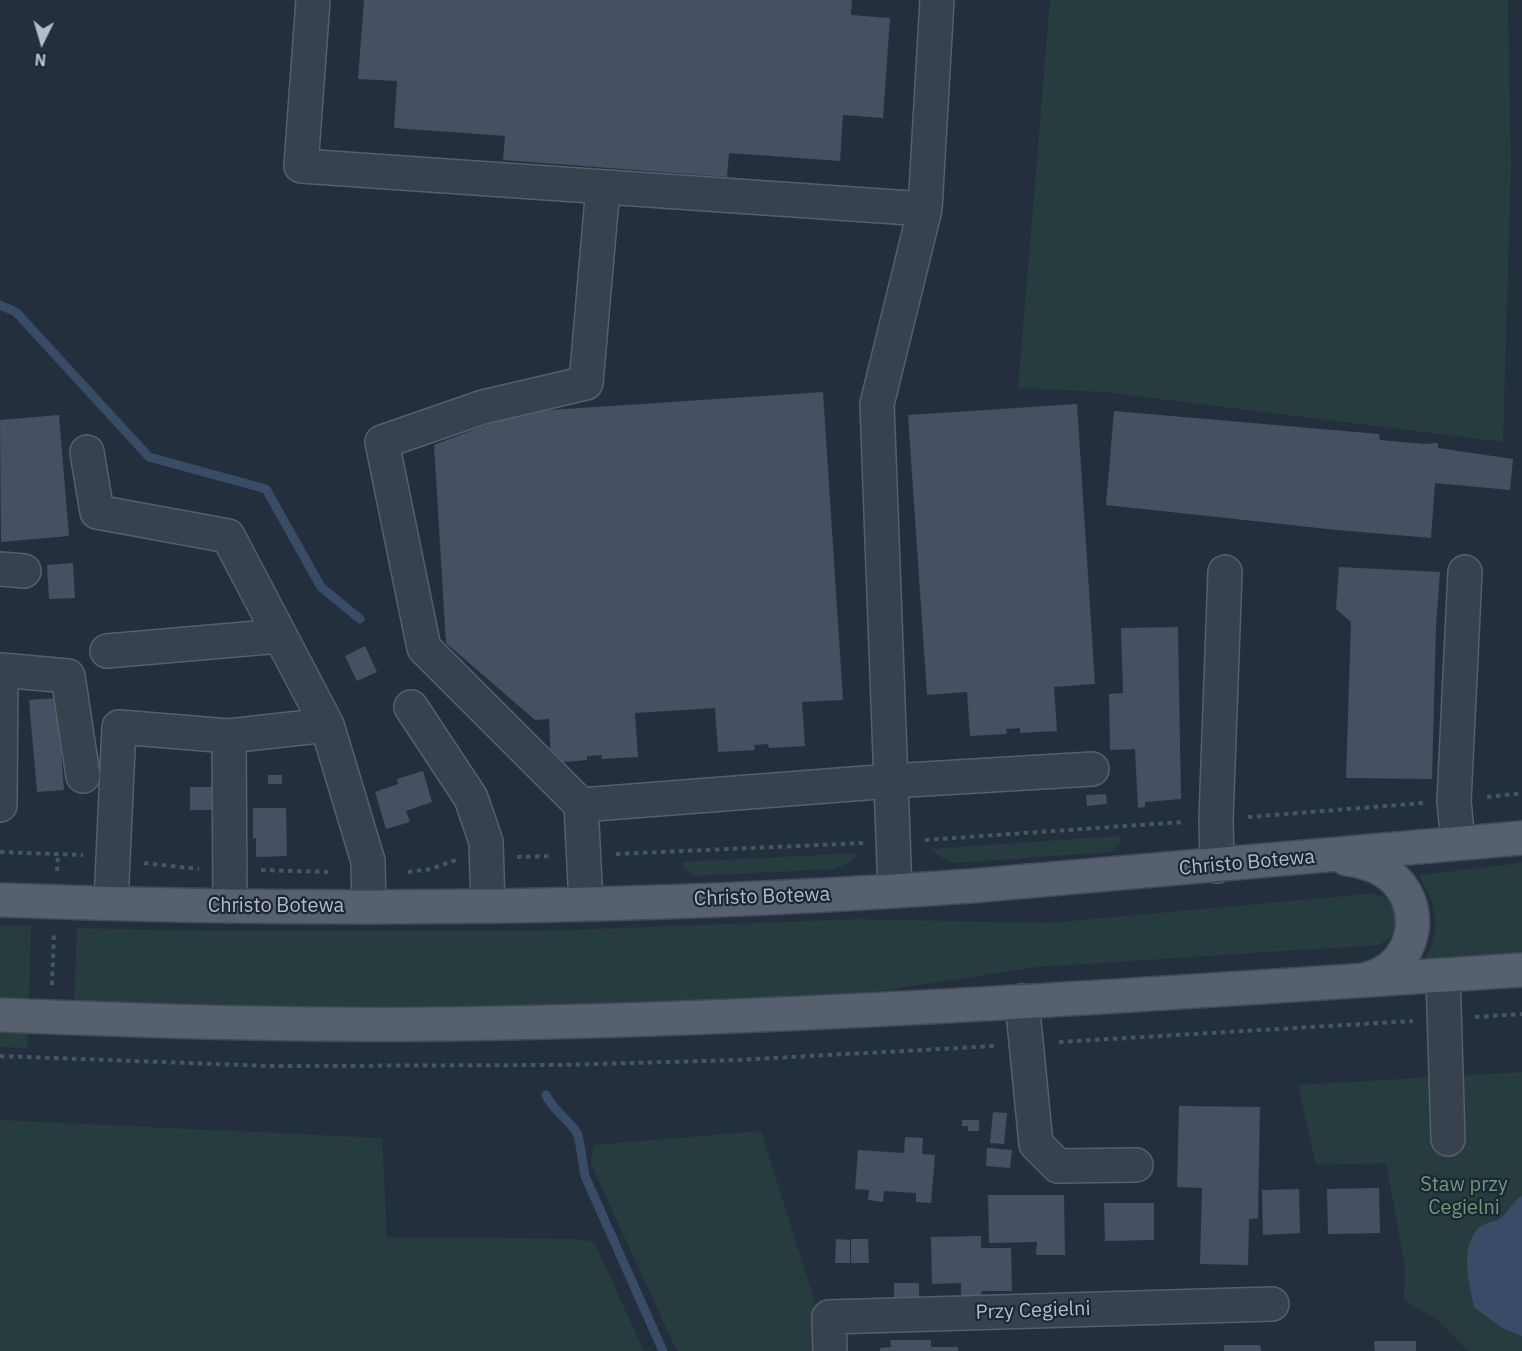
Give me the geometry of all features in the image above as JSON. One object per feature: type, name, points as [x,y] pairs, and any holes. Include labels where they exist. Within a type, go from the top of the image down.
[{"type":"main road","name":"Christo Botewa","points":[[0,900],[369,907],[586,904],[895,891],[1217,866],[1522,838]]},
{"type":"main road","points":[[1319,857],[1353,860],[1376,866],[1394,878],[1409,901],[1412,929],[1404,955],[1385,973],[1355,981]]},
{"type":"main road","points":[[0,1015],[300,1024],[452,1024],[723,1017],[1522,970]]},
{"type":"street","points":[[313,0],[301,166],[925,209]]},
{"type":"street","points":[[895,891],[877,404],[925,209],[938,0]]},
{"type":"street","points":[[586,904],[581,805],[424,648],[382,442],[483,407],[586,383],[603,187]]},
{"type":"street","points":[[87,452],[97,512],[228,536],[327,725],[368,861],[369,907]]},
{"type":"street","points":[[1217,866],[1216,809],[1226,572]]},
{"type":"street","points":[[1458,843],[1454,801],[1465,572]]},
{"type":"street","points":[[107,651],[280,636]]},
{"type":"street","points":[[0,805],[1,670],[68,676],[83,776]]},
{"type":"street","points":[[411,707],[471,798],[486,842],[488,906]]},
{"type":"street","points":[[111,903],[119,727],[229,736],[327,725]]},
{"type":"street","points":[[229,736],[230,906]]},
{"type":"street","points":[[581,805],[891,781],[1092,769]]},
{"type":"street","points":[[1443,975],[1448,1139]]},
{"type":"street","points":[[1022,1001],[1035,1144],[1058,1166],[1136,1165]]},
{"type":"street","name":"Przy Cegielni","points":[[830,1351],[829,1317],[1272,1304]]},
{"type":"path","points":[[627,854],[864,843]]},
{"type":"path","points":[[0,852],[89,856]]},
{"type":"path","points":[[48,1059],[58,854]]},
{"type":"path","points":[[515,857],[548,856]]},
{"type":"path","points":[[401,872],[424,870],[464,859]]},
{"type":"path","points":[[139,862],[202,869]]},
{"type":"path","points":[[254,870],[333,872]]},
{"type":"path","points":[[0,1056],[269,1066],[562,1065],[1027,1054],[1446,1042],[1522,1014]]},
{"type":"green space","points":[[1050,0],[1508,0],[1511,166],[1503,442],[1104,392],[1018,388]]},
{"type":"green space","points":[[1120,836],[1121,841],[1112,852],[955,863],[929,849]]},
{"type":"green space","points":[[858,853],[851,861],[836,869],[692,876],[682,862]]},
{"type":"green space","points":[[1522,863],[1522,953],[1426,959],[1435,931],[1435,914],[1419,875]]},
{"type":"green space","points":[[1368,894],[1387,900],[1396,915],[1394,932],[1378,945],[1037,967],[873,992],[717,1000],[502,1006],[303,1007],[74,1001],[77,928],[206,931],[543,931],[859,919],[1049,923]]},
{"type":"green space","points":[[0,925],[31,926],[29,999],[0,998]]},
{"type":"green space","points":[[0,1032],[28,1033],[27,1048],[0,1047]]},
{"type":"green space","name":"Staw przy Cegielni","points":[[1522,1072],[1522,1351],[1469,1351],[1436,1319],[1404,1300],[1405,1267],[1386,1163],[1316,1165],[1298,1085]]},
{"type":"green space","points":[[0,1120],[382,1138],[387,1237],[577,1239],[594,1242],[644,1351],[0,1351]]},
{"type":"green space","points":[[761,1131],[818,1312],[818,1351],[677,1351],[591,1164],[593,1145]]},
{"type":"water","points":[[1522,1196],[1522,1336],[1502,1328],[1474,1307],[1467,1253],[1474,1234],[1481,1226],[1502,1217]]},
{"type":"building","points":[[364,0],[852,0],[851,15],[890,18],[883,118],[843,115],[840,161],[729,153],[727,177],[503,160],[505,136],[394,128],[397,81],[358,79]]},
{"type":"building","points":[[823,392],[843,700],[802,702],[805,746],[769,748],[768,744],[754,745],[755,750],[718,752],[715,708],[635,713],[638,757],[601,759],[602,755],[587,756],[587,760],[551,763],[549,719],[535,720],[446,643],[434,445],[520,412]]},
{"type":"building","points":[[1077,404],[1095,684],[1054,687],[1057,731],[1020,733],[1020,728],[1006,729],[1007,734],[970,736],[967,692],[927,695],[908,415]]},
{"type":"building","points":[[1114,411],[1379,434],[1380,440],[1438,443],[1438,448],[1513,459],[1510,490],[1435,483],[1431,538],[1106,505]]},
{"type":"building","points":[[59,415],[69,536],[1,542],[0,420]]},
{"type":"building","points":[[73,563],[75,598],[49,599],[47,565]]},
{"type":"building","points":[[1339,567],[1440,572],[1436,626],[1432,779],[1346,778],[1351,622],[1336,609]]},
{"type":"building","points":[[1178,627],[1181,799],[1145,802],[1145,807],[1138,808],[1135,749],[1110,750],[1109,694],[1123,693],[1121,628]]},
{"type":"building","points":[[365,646],[377,672],[357,681],[345,656]]},
{"type":"building","points":[[57,698],[64,790],[37,792],[29,700]]},
{"type":"building","points":[[423,771],[432,802],[406,811],[410,822],[386,829],[375,792],[398,784],[397,779]]},
{"type":"building","points":[[268,775],[282,775],[282,784],[268,784]]},
{"type":"building","points":[[190,787],[213,787],[213,810],[190,810]]},
{"type":"building","points":[[1106,794],[1107,804],[1087,806],[1086,795]]},
{"type":"building","points":[[253,808],[286,808],[287,856],[256,857],[256,838],[253,839]]},
{"type":"building","points":[[1179,1106],[1260,1107],[1258,1218],[1249,1219],[1248,1265],[1200,1264],[1202,1188],[1177,1187]]},
{"type":"building","points":[[993,1112],[1007,1113],[1004,1144],[990,1143]]},
{"type":"building","points":[[962,1120],[979,1120],[979,1131],[968,1131],[968,1126],[962,1126]]},
{"type":"building","points":[[905,1137],[923,1138],[922,1154],[935,1155],[931,1203],[916,1202],[916,1193],[884,1191],[883,1202],[868,1200],[869,1190],[855,1189],[858,1150],[904,1153]]},
{"type":"building","points":[[987,1148],[1012,1150],[1010,1168],[986,1166]]},
{"type":"building","points":[[1379,1188],[1380,1233],[1328,1234],[1327,1189]]},
{"type":"building","points":[[1299,1189],[1300,1233],[1263,1235],[1262,1190]]},
{"type":"building","points":[[988,1195],[1064,1195],[1065,1255],[1036,1255],[1037,1242],[989,1243]]},
{"type":"building","points":[[1104,1203],[1154,1203],[1154,1240],[1105,1241]]},
{"type":"building","points":[[981,1236],[981,1248],[1011,1248],[1012,1291],[982,1291],[981,1295],[961,1295],[961,1283],[932,1284],[931,1237]]},
{"type":"building","points":[[836,1239],[850,1240],[850,1263],[835,1263]]},
{"type":"building","points":[[851,1239],[868,1239],[869,1263],[851,1263]]},
{"type":"building","points":[[894,1283],[919,1283],[919,1297],[894,1298]]},
{"type":"building","points":[[890,1340],[931,1340],[931,1347],[958,1347],[958,1351],[880,1351],[880,1348],[891,1347]]},
{"type":"building","points":[[1374,1341],[1416,1341],[1416,1351],[1375,1351]]},
{"type":"building","points":[[1224,1345],[1260,1345],[1261,1351],[1224,1351]]},
{"type":"waterway","points":[[0,305],[16,312],[149,457],[266,489],[321,587],[360,619]]},
{"type":"waterway","points":[[546,1095],[577,1133],[585,1176],[663,1351]]}]
